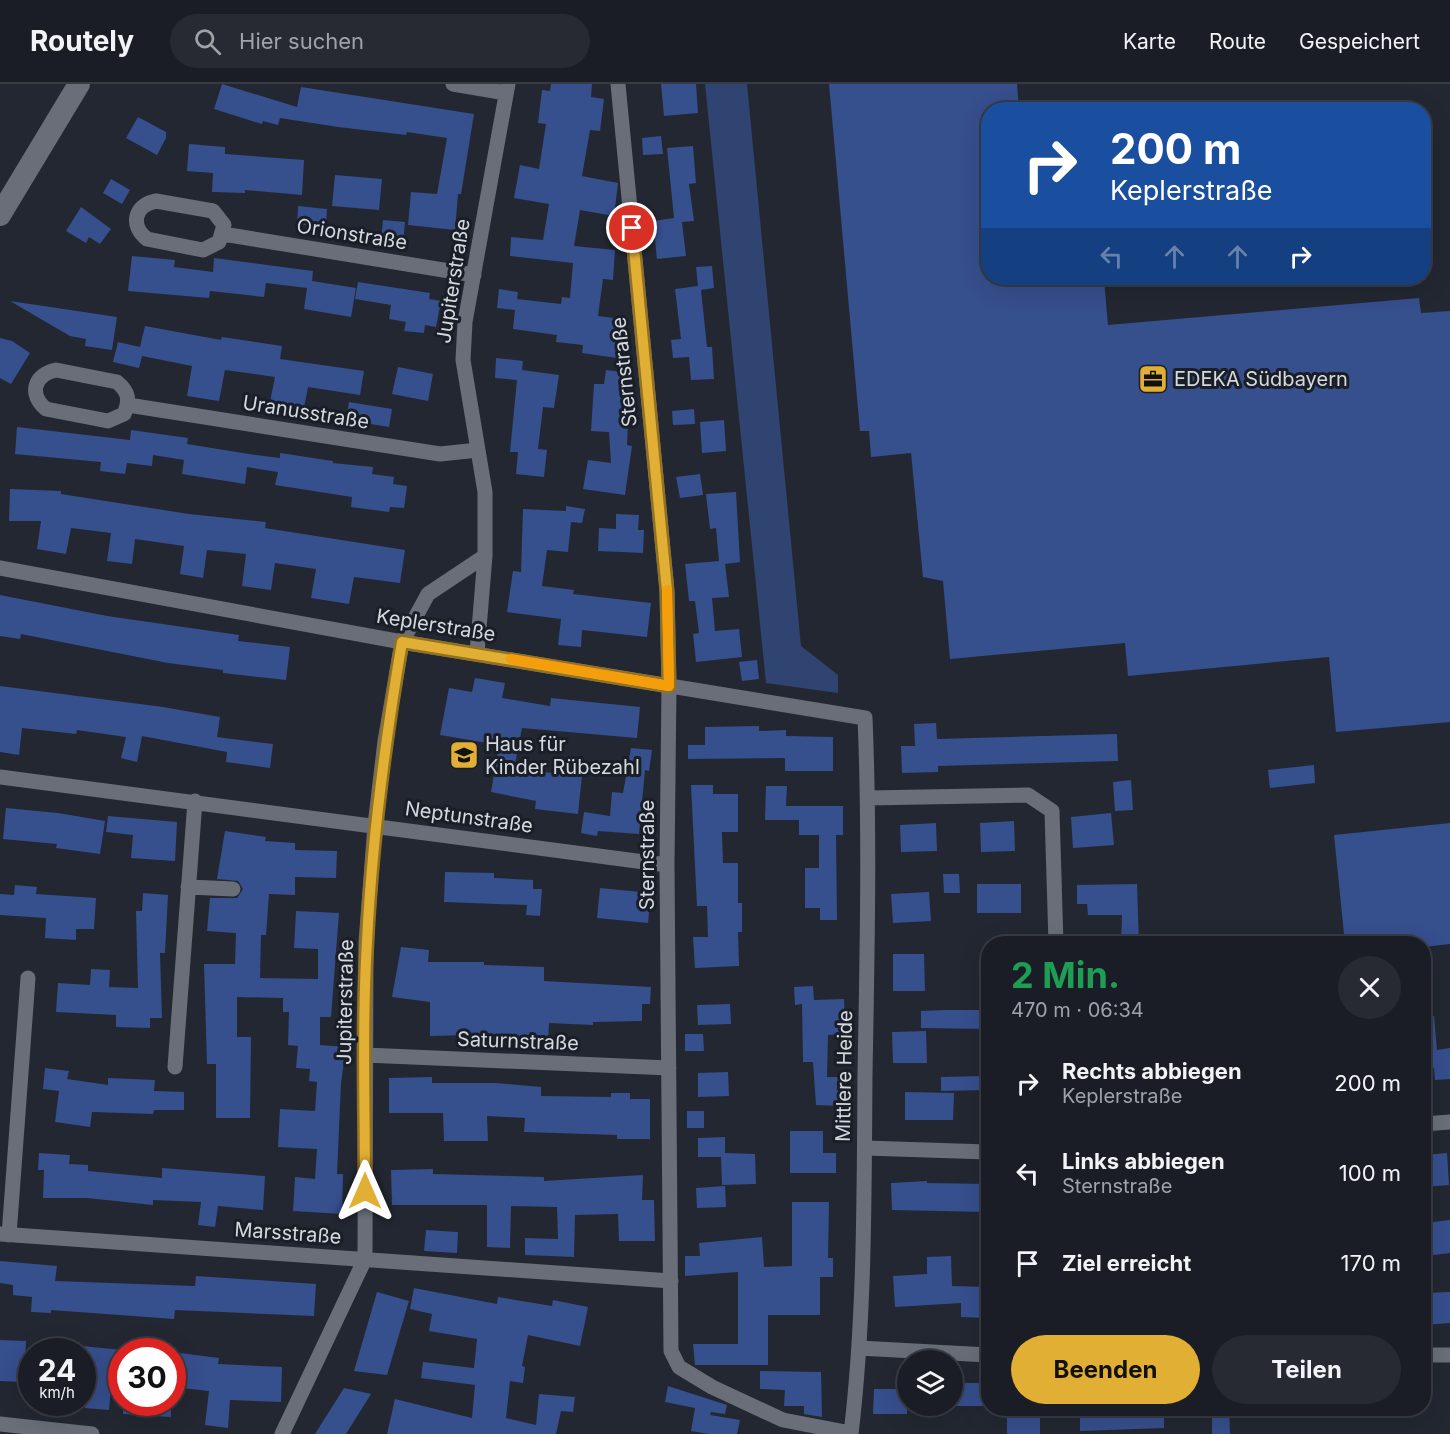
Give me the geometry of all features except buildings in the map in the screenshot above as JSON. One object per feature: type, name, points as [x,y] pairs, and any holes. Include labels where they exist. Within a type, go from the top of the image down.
[{"type":"main road","points":[[0,215],[79,84]]},
{"type":"street","points":[[453,84],[507,88]]},
{"type":"street","name":"Sternstraße","points":[[618,84],[667,591],[671,1351],[679,1367],[712,1387],[783,1420],[851,1434]]},
{"type":"street","name":"Jupiterstraße","points":[[477,654],[485,556],[485,492],[463,360],[465,322],[507,88]]},
{"type":"street","points":[[156,201],[209,210],[220,217],[224,225],[223,234],[219,242],[203,250],[151,241],[140,234],[136,225],[136,216],[140,208],[156,201]]},
{"type":"street","name":"Orionstraße","points":[[223,234],[474,275]]},
{"type":"street","points":[[56,370],[113,381],[124,388],[128,396],[128,405],[124,414],[108,421],[50,410],[39,403],[35,386],[46,372],[56,370]]},
{"type":"street","name":"Uranusstraße","points":[[128,405],[440,454],[478,450]]},
{"type":"street","name":"Jupiterstraße","points":[[282,1434],[365,1260],[366,942],[375,825],[385,741],[402,642],[428,594],[485,556]]},
{"type":"street","name":"Keplerstraße","points":[[0,568],[402,642],[865,718]]},
{"type":"street","name":"Mittlere Heide","points":[[851,1434],[859,1348],[865,1148],[868,798],[865,718]]},
{"type":"street","name":"Neptunstraße","points":[[0,777],[667,865]]},
{"type":"street","points":[[868,798],[1028,795],[1052,811],[1056,936]]},
{"type":"street","points":[[175,1067],[195,801]]},
{"type":"street","points":[[188,887],[233,889]]},
{"type":"street","name":"Marsstraße","points":[[28,978],[5,1234],[670,1281]]},
{"type":"street","name":"Saturnstraße","points":[[365,1055],[669,1068]]},
{"type":"street","points":[[1431,1123],[1450,1122]]},
{"type":"street","points":[[865,1148],[981,1152]]},
{"type":"street","points":[[859,1348],[981,1355]]},
{"type":"street","points":[[1431,1355],[1450,1355]]},
{"type":"street","points":[[0,1424],[92,1434]]},
{"type":"shaded area","points":[[705,84],[747,84],[801,646],[838,675],[838,693],[766,683]]},
{"type":"slow traffic","points":[[511,659],[669,686],[667,590]]},
{"type":"place","name":"EDEKA Südbayern","points":[[1153,379]]},
{"type":"place","name":"Haus für Kinder Rübezahl","points":[[464,755]]},
{"type":"route","points":[[365,1191],[366,942],[375,825],[385,741],[402,642],[669,686],[667,591],[632,228]]}]
